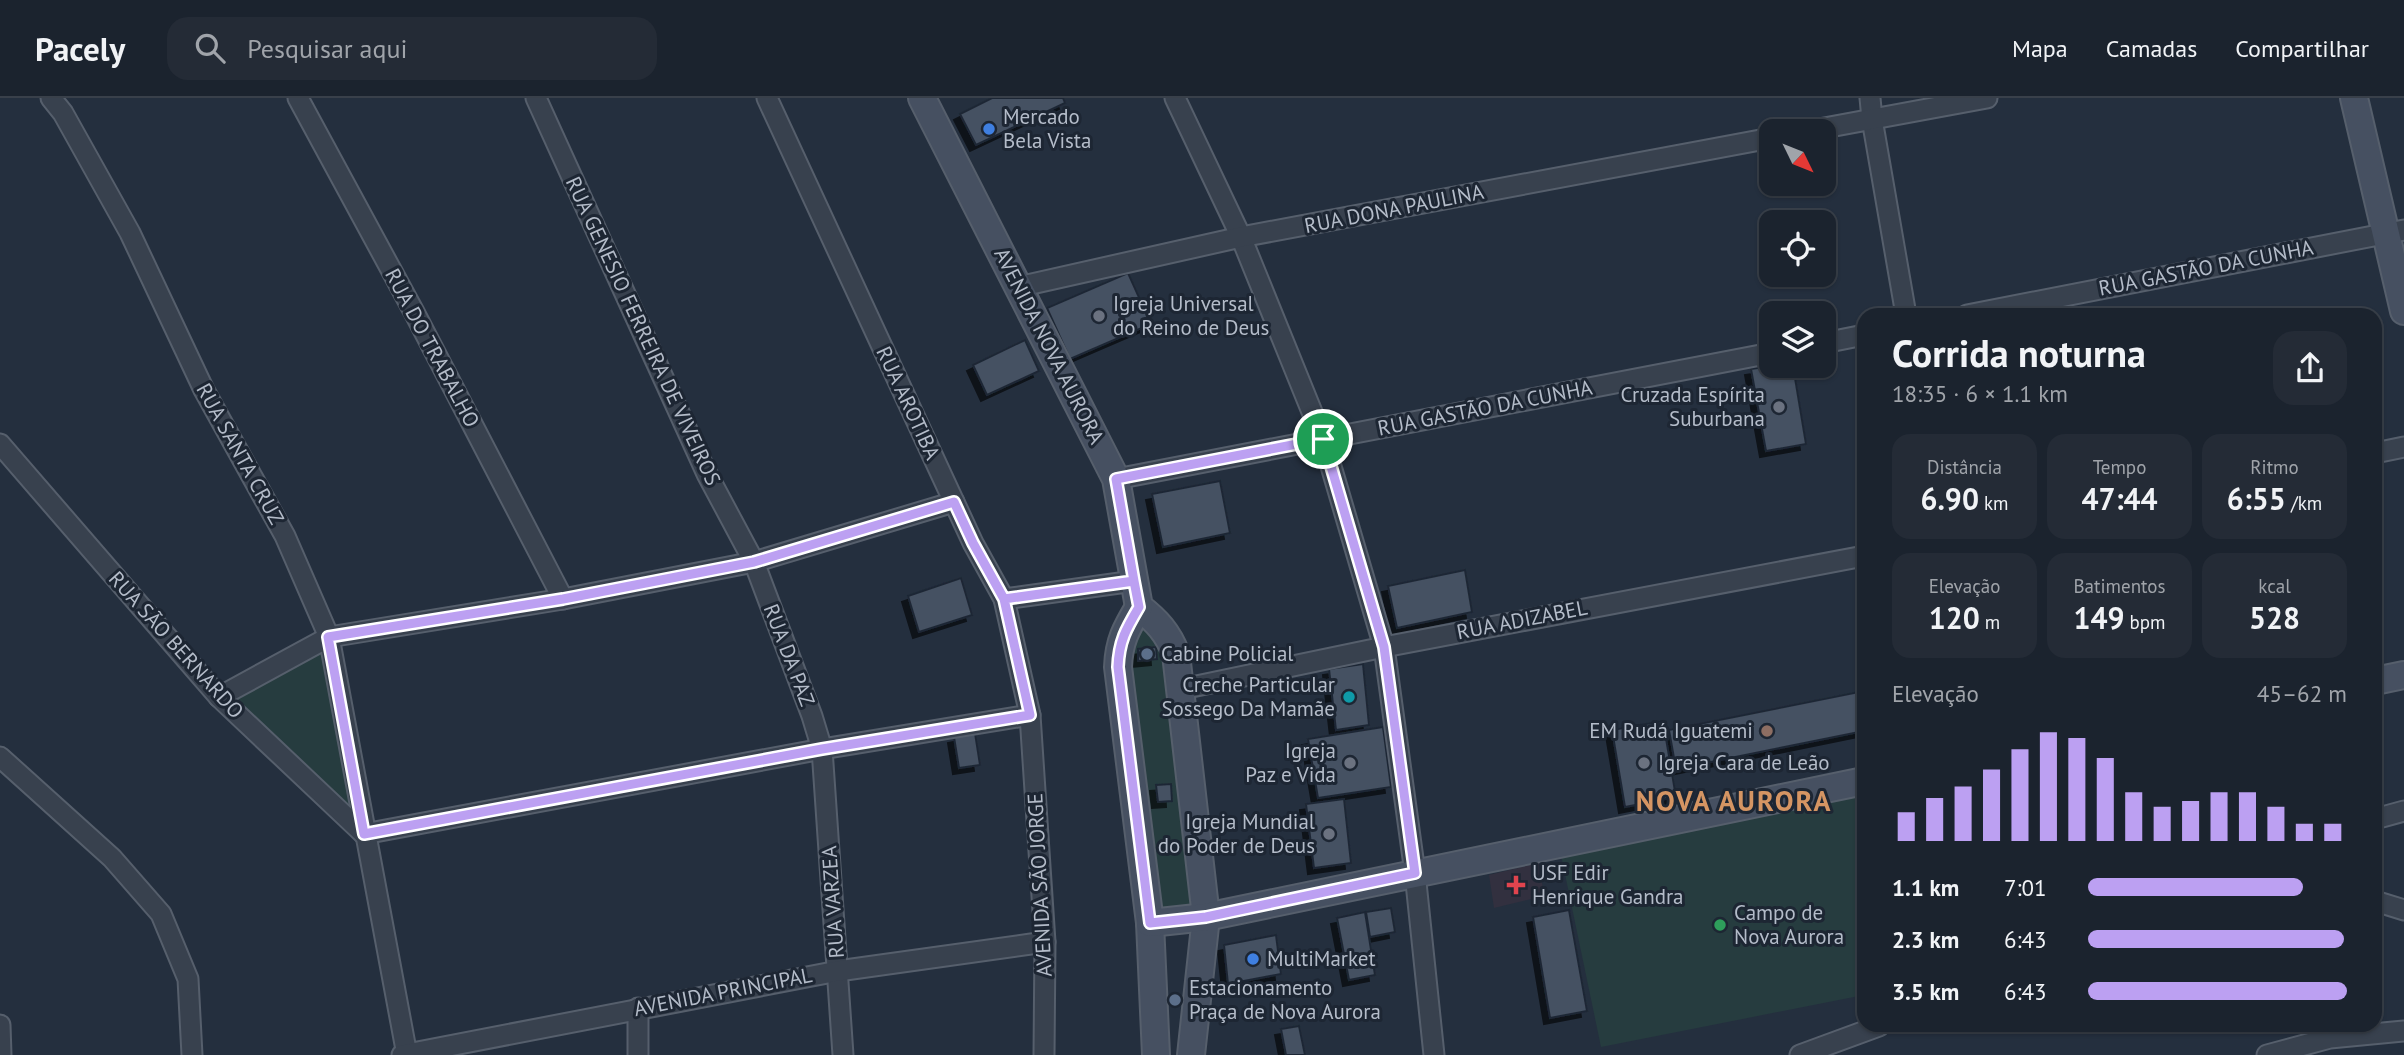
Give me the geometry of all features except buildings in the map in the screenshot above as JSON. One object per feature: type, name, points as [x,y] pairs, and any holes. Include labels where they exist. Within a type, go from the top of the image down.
[{"type":"street","name":"RUA SANTA CRUZ","points":[[51,98],[63,113],[130,233],[204,390],[285,536],[328,637],[405,1055]]},
{"type":"street","name":"RUA DO TRABALHO","points":[[298,98],[414,312],[563,599]]},
{"type":"street","name":"RUA GENESIO FERREIRA DE VIVEIROS","points":[[536,98],[707,474],[754,562]]},
{"type":"street","name":"RUA AROTIBA","points":[[767,98],[973,543],[1004,599],[1030,715]]},
{"type":"street","name":"AVENIDA NOVA AURORA","points":[[922,98],[1116,479],[1137,594]]},
{"type":"street","points":[[1175,98],[1241,237],[1323,439],[1384,647],[1415,873],[1434,1055]]},
{"type":"street","points":[[1870,98],[1905,308]]},
{"type":"street","points":[[1836,126],[1987,98]]},
{"type":"street","points":[[2354,98],[2395,232],[2404,311]]},
{"type":"street","name":"RUA DONA PAULINA","points":[[1018,287],[1241,237],[1759,140]]},
{"type":"street","name":"RUA GASTÃO DA CUNHA","points":[[2003,308],[2395,232]]},
{"type":"street","points":[[1836,341],[1857,336]]},
{"type":"street","name":"RUA GASTÃO DA CUNHA","points":[[1116,479],[1759,355]]},
{"type":"street","name":"RUA SÃO BERNARDO","points":[[0,444],[219,697],[364,834]]},
{"type":"street","points":[[2382,452],[2404,447]]},
{"type":"street","points":[[219,697],[328,637],[563,599],[754,562],[954,502]]},
{"type":"street","name":"RUA ADIZABEL","points":[[1182,689],[1384,647],[1857,557]]},
{"type":"street","name":"RUA DA PAZ","points":[[754,562],[822,749]]},
{"type":"street","points":[[1004,599],[1137,594]]},
{"type":"street","points":[[1137,594],[1169,637],[1176,654],[1182,689],[1206,917],[1191,1055]]},
{"type":"street","points":[[1137,594],[1119,647],[1118,667],[1150,923],[1156,1055]]},
{"type":"street","points":[[2382,680],[2404,676]]},
{"type":"street","points":[[364,834],[822,749],[1030,715]]},
{"type":"street","name":"AVENIDA SÃO JORGE","points":[[1030,715],[1045,942],[1044,1055]]},
{"type":"street","name":"RUA VARZEA","points":[[822,749],[843,1055]]},
{"type":"street","points":[[0,757],[113,858],[160,914],[188,979],[192,1055]]},
{"type":"street","points":[[1150,923],[1206,917],[1857,782]]},
{"type":"street","points":[[2382,817],[2404,811]]},
{"type":"street","points":[[2382,903],[2404,910]]},
{"type":"street","name":"AVENIDA PRINCIPAL","points":[[405,1055],[838,971],[1045,942]]},
{"type":"street","points":[[638,1008],[638,1055]]},
{"type":"street","points":[[0,1026],[1,1055]]},
{"type":"street","points":[[2267,1055],[2330,1038],[2404,1031]]},
{"type":"street","points":[[1800,1055],[1863,1032]]},
{"type":"shaded area","name":"USF Edir Henrique Gandra","points":[[1539,863],[1544,896],[1494,908],[1489,875]]},
{"type":"green space","points":[[1139,607],[1157,621],[1206,917],[1150,923],[1120,686]]},
{"type":"green space","points":[[329,637],[364,834],[219,697]]},
{"type":"green space","name":"Campo de Nova Aurora","points":[[1857,794],[1857,996],[1601,1047],[1561,855]]},
{"type":"place","name":"Mercado Bela Vista","points":[[989,129]]},
{"type":"place","name":"Igreja Universal do Reino de Deus","points":[[1099,316]]},
{"type":"place","name":"Cruzada Espírita Suburbana","points":[[1779,407]]},
{"type":"place","name":"Cabine Policial","points":[[1147,654]]},
{"type":"place","name":"Creche Particular Sossego Da Mamãe","points":[[1349,697]]},
{"type":"place","name":"EM Rudá Iguatemi","points":[[1767,731]]},
{"type":"place","name":"Igreja Paz e Vida","points":[[1350,763]]},
{"type":"place","name":"Igreja Cara de Leão","points":[[1644,763]]},
{"type":"place","name":"Igreja Mundial do Poder de Deus","points":[[1329,834]]},
{"type":"place","name":"USF Edir Henrique Gandra","points":[[1516,885]]},
{"type":"place","name":"Campo de Nova Aurora","points":[[1720,925]]},
{"type":"place","name":"MultiMarket","points":[[1253,959]]},
{"type":"place","name":"Estacionamento Praça de Nova Aurora","points":[[1175,1000]]},
{"type":"district","name":"NOVA AURORA","points":[[1734,801]]},
{"type":"route","points":[[1323,439],[1116,479],[1134,581],[1004,599],[1030,715],[822,749],[364,834],[328,637],[563,599],[754,562],[954,502],[1004,599],[1069,590],[1134,581],[1139,607],[1122,636],[1118,667],[1150,923],[1206,917],[1415,873],[1384,647],[1323,439]]}]
